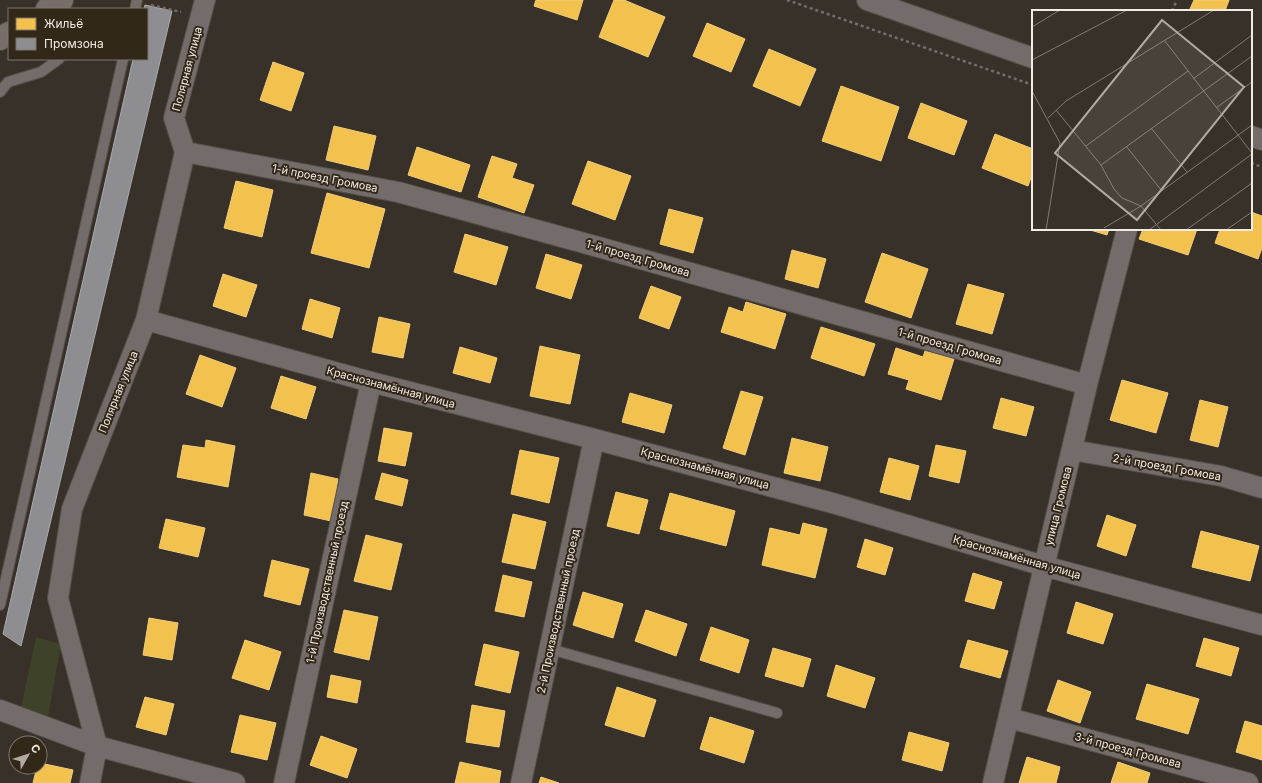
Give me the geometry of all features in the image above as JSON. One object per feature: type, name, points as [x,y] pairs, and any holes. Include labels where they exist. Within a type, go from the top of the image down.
[{"type":"street","points":[[49,8],[62,0]]},
{"type":"street","points":[[866,0],[1032,58]]},
{"type":"street","name":"Полярная улица","points":[[90,783],[98,746],[58,598],[72,509],[146,320],[185,152],[174,118],[202,9]]},
{"type":"street","points":[[1252,136],[1262,140]]},
{"type":"street","name":"1-й проезд Громова","points":[[185,152],[398,192],[1087,385]]},
{"type":"street","name":"улица Громова","points":[[993,783],[1087,385],[1128,230]]},
{"type":"street","name":"Краснознамённая улица","points":[[146,320],[371,382],[594,438],[836,504],[1044,566],[1262,625]]},
{"type":"street","name":"1-й Производственный проезд","points":[[284,783],[371,382]]},
{"type":"street","name":"2-й Производственный проезд","points":[[521,783],[594,438]]},
{"type":"street","name":"2-й проезд Громова","points":[[1072,450],[1221,476],[1262,488]]},
{"type":"street","points":[[0,710],[98,746],[234,783]]},
{"type":"street","name":"3-й проезд Громова","points":[[1009,718],[1248,783]]},
{"type":"lane","points":[[0,92],[8,82],[41,72],[58,60]]},
{"type":"lane","points":[[0,605],[123,60]]},
{"type":"lane","points":[[550,649],[777,713]]},
{"type":"path","points":[[787,0],[1032,86]]},
{"type":"path","points":[[1172,10],[1177,0]]},
{"type":"path","points":[[135,5],[202,9]]},
{"type":"path","points":[[1252,163],[1262,167]]},
{"type":"green space","points":[[36,637],[61,644],[48,717],[21,707]]},
{"type":"building: Жильё","points":[[536,0],[583,0],[577,20],[534,6]]},
{"type":"building: Жильё","points":[[614,0],[624,0],[665,17],[648,57],[599,37]]},
{"type":"building: Жильё","points":[[1194,0],[1229,0],[1225,10],[1189,10]]},
{"type":"building: Жильё","points":[[707,23],[745,39],[731,72],[693,56]]},
{"type":"building: Жильё","points":[[769,49],[816,69],[800,106],[753,86]]},
{"type":"building: Жильё","points":[[273,62],[304,73],[291,111],[260,100]]},
{"type":"building: Жильё","points":[[841,86],[899,107],[881,161],[822,141]]},
{"type":"building: Жильё","points":[[921,103],[967,121],[954,155],[908,138]]},
{"type":"building: Жильё","points":[[334,126],[376,136],[368,170],[326,160]]},
{"type":"building: Жильё","points":[[995,134],[1032,149],[1032,175],[1028,186],[982,168]]},
{"type":"building: Жильё","points":[[417,147],[470,165],[461,192],[408,175]]},
{"type":"building: Жильё","points":[[492,156],[517,164],[512,178],[534,185],[524,213],[478,197]]},
{"type":"building: Жильё","points":[[588,161],[631,176],[615,220],[572,204]]},
{"type":"building: Жильё","points":[[236,181],[273,190],[262,237],[224,228]]},
{"type":"building: Жильё","points":[[327,193],[385,209],[369,268],[311,253]]},
{"type":"building: Жильё","points":[[669,209],[703,218],[693,253],[660,244]]},
{"type":"building: Жильё","points":[[1252,212],[1262,216],[1262,248],[1258,259],[1215,243],[1220,230],[1252,230]]},
{"type":"building: Жильё","points":[[1090,230],[1109,230],[1107,235]]},
{"type":"building: Жильё","points":[[1143,230],[1197,230],[1188,255],[1139,239]]},
{"type":"building: Жильё","points":[[465,234],[508,247],[496,285],[454,272]]},
{"type":"building: Жильё","points":[[792,250],[826,259],[818,288],[785,279]]},
{"type":"building: Жильё","points":[[882,253],[928,269],[911,318],[865,302]]},
{"type":"building: Жильё","points":[[546,254],[582,265],[571,299],[536,288]]},
{"type":"building: Жильё","points":[[223,274],[257,285],[246,317],[213,306]]},
{"type":"building: Жильё","points":[[968,284],[1004,294],[992,334],[956,324]]},
{"type":"building: Жильё","points":[[651,286],[681,297],[669,329],[639,318]]},
{"type":"building: Жильё","points":[[310,299],[340,308],[332,338],[302,329]]},
{"type":"building: Жильё","points":[[746,302],[786,314],[775,349],[721,332],[729,307],[743,312]]},
{"type":"building: Жильё","points":[[379,317],[410,324],[403,358],[372,352]]},
{"type":"building: Жильё","points":[[821,327],[875,344],[864,376],[811,358]]},
{"type":"building: Жильё","points":[[540,346],[580,355],[570,404],[530,396]]},
{"type":"building: Жильё","points":[[460,347],[497,358],[490,383],[453,373]]},
{"type":"building: Жильё","points":[[896,348],[923,357],[925,351],[954,359],[941,400],[906,389],[909,380],[888,374]]},
{"type":"building: Жильё","points":[[200,355],[236,368],[222,407],[186,394]]},
{"type":"building: Жильё","points":[[281,376],[316,387],[306,419],[271,408]]},
{"type":"building: Жильё","points":[[1122,380],[1168,393],[1156,433],[1110,420]]},
{"type":"building: Жильё","points":[[741,391],[763,397],[745,455],[723,448]]},
{"type":"building: Жильё","points":[[630,393],[672,405],[664,433],[622,422]]},
{"type":"building: Жильё","points":[[1001,398],[1034,407],[1026,436],[993,428]]},
{"type":"building: Жильё","points":[[1200,400],[1228,407],[1218,447],[1190,440]]},
{"type":"building: Жильё","points":[[384,428],[412,433],[405,466],[378,461]]},
{"type":"building: Жильё","points":[[792,438],[828,447],[820,481],[784,473]]},
{"type":"building: Жильё","points":[[206,440],[235,446],[228,487],[177,477],[183,445],[205,448]]},
{"type":"building: Жильё","points":[[936,445],[966,451],[959,483],[929,476]]},
{"type":"building: Жильё","points":[[520,450],[559,458],[549,503],[511,494]]},
{"type":"building: Жильё","points":[[889,458],[919,466],[910,500],[880,492]]},
{"type":"building: Жильё","points":[[311,473],[338,479],[331,521],[304,515]]},
{"type":"building: Жильё","points":[[382,473],[408,480],[402,506],[375,499]]},
{"type":"building: Жильё","points":[[616,492],[648,500],[639,534],[607,526]]},
{"type":"building: Жильё","points":[[670,493],[735,511],[726,546],[660,529]]},
{"type":"building: Жильё","points":[[513,514],[546,522],[535,569],[502,562]]},
{"type":"building: Жильё","points":[[1107,515],[1136,525],[1126,556],[1097,546]]},
{"type":"building: Жильё","points":[[166,519],[205,528],[198,557],[159,548]]},
{"type":"building: Жильё","points":[[803,523],[827,529],[815,578],[762,565],[770,528],[800,535]]},
{"type":"building: Жильё","points":[[1201,531],[1259,546],[1250,581],[1192,567]]},
{"type":"building: Жильё","points":[[366,535],[402,544],[391,590],[354,581]]},
{"type":"building: Жильё","points":[[865,539],[893,548],[885,575],[857,567]]},
{"type":"building: Жильё","points":[[272,560],[309,569],[300,605],[264,596]]},
{"type":"building: Жильё","points":[[973,573],[1002,582],[994,609],[965,601]]},
{"type":"building: Жильё","points":[[503,575],[532,582],[524,617],[495,611]]},
{"type":"building: Жильё","points":[[583,592],[623,604],[613,638],[573,625]]},
{"type":"building: Жильё","points":[[1076,602],[1113,614],[1103,644],[1067,633]]},
{"type":"building: Жильё","points":[[344,610],[378,617],[369,660],[334,652]]},
{"type":"building: Жильё","points":[[646,610],[687,624],[676,656],[635,641]]},
{"type":"building: Жильё","points":[[149,618],[178,623],[172,660],[143,655]]},
{"type":"building: Жильё","points":[[711,627],[749,640],[739,673],[700,660]]},
{"type":"building: Жильё","points":[[1204,638],[1239,648],[1231,676],[1196,666]]},
{"type":"building: Жильё","points":[[245,640],[281,652],[269,690],[232,678]]},
{"type":"building: Жильё","points":[[968,640],[1008,651],[1000,678],[960,667]]},
{"type":"building: Жильё","points":[[484,644],[519,652],[510,693],[475,685]]},
{"type":"building: Жильё","points":[[773,648],[811,659],[803,687],[765,676]]},
{"type":"building: Жильё","points":[[836,665],[875,678],[865,708],[827,696]]},
{"type":"building: Жильё","points":[[331,675],[361,681],[357,703],[327,697]]},
{"type":"building: Жильё","points":[[1058,680],[1091,692],[1080,723],[1047,711]]},
{"type":"building: Жильё","points":[[1147,684],[1199,699],[1188,734],[1136,719]]},
{"type":"building: Жильё","points":[[617,687],[656,700],[644,737],[605,725]]},
{"type":"building: Жильё","points":[[145,697],[174,704],[166,735],[136,727]]},
{"type":"building: Жильё","points":[[472,705],[505,711],[499,747],[466,742]]},
{"type":"building: Жильё","points":[[240,715],[276,723],[267,760],[231,752]]},
{"type":"building: Жильё","points":[[710,717],[754,731],[744,763],[700,749]]},
{"type":"building: Жильё","points":[[1245,721],[1262,726],[1262,760],[1236,752]]},
{"type":"building: Жильё","points":[[909,732],[949,743],[942,771],[902,760]]},
{"type":"building: Жильё","points":[[321,736],[357,749],[347,778],[310,765]]},
{"type":"building: Жильё","points":[[1027,757],[1060,767],[1056,783],[1019,783]]},
{"type":"building: Жильё","points":[[460,762],[501,771],[499,783],[455,783]]},
{"type":"building: Жильё","points":[[1118,762],[1150,773],[1147,783],[1111,783]]},
{"type":"building: Жильё","points":[[48,765],[73,770],[70,783],[33,783],[35,775],[48,775]]},
{"type":"building: Жильё","points":[[541,777],[559,783],[539,783]]},
{"type":"building: Промзона","points":[[145,5],[172,11],[21,646],[3,634],[133,60],[148,60],[148,8],[144,8]]}]
